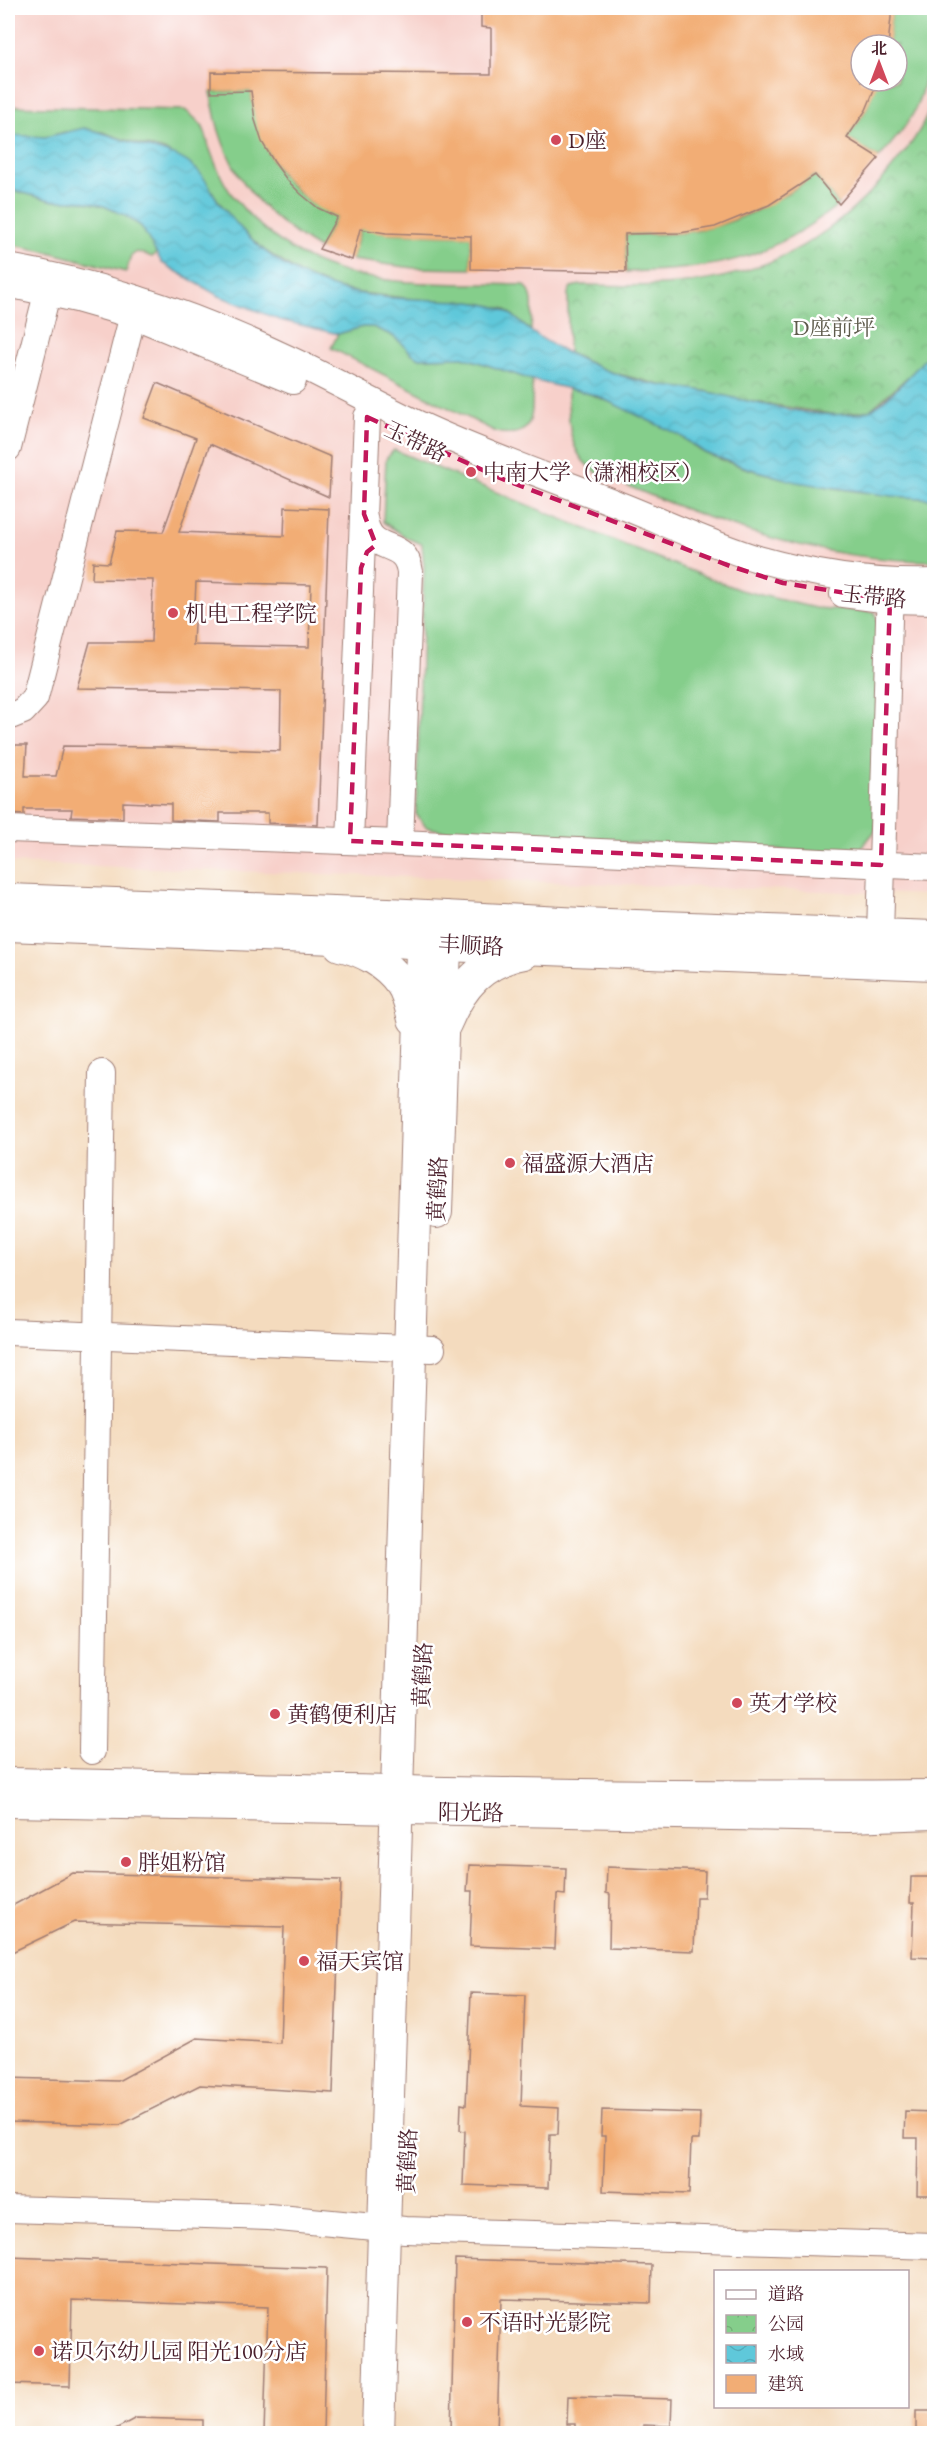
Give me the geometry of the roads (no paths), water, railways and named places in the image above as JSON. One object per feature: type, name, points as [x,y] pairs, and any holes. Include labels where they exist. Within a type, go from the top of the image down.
[{"type":"main road","points":[[8,900],[434,930],[934,937]]},
{"type":"main road","name":"丰顺路","points":[[8,924],[307,938],[434,930],[553,949],[934,964]]},
{"type":"main road","name":"黄鹤路","points":[[398,2433],[394,2229],[434,930]]},
{"type":"main road","points":[[307,938],[355,948],[389,969],[402,984],[430,1059]]},
{"type":"main road","points":[[430,1059],[457,997],[472,978],[494,962],[516,954],[553,949]]},
{"type":"main road","points":[[378,2433],[394,2229]]},
{"type":"street","points":[[8,267],[50,283],[8,448]]},
{"type":"street","name":"玉带路","points":[[8,284],[50,283],[135,307],[500,478],[730,566],[783,583],[890,590],[934,601]]},
{"type":"street","points":[[8,717],[23,711],[38,691],[135,307],[242,338],[480,451],[706,541],[758,559],[807,571],[859,579],[890,590],[934,582]]},
{"type":"street","points":[[350,841],[366,417]]},
{"type":"street","points":[[364,514],[365,525],[372,539],[405,556],[410,572],[400,843]]},
{"type":"street","points":[[361,568],[366,552],[379,546],[388,546]]},
{"type":"street","points":[[880,935],[890,590]]},
{"type":"street","points":[[8,829],[400,843],[934,867]]},
{"type":"street","points":[[92,1751],[102,1073]]},
{"type":"street","points":[[8,1332],[422,1348]]},
{"type":"street","name":"阳光路","points":[[8,1781],[848,1819],[934,1816]]},
{"type":"street","name":"阳光路","points":[[8,1804],[934,1793]]},
{"type":"street","points":[[8,2209],[268,2217],[394,2229],[934,2246]]},
{"type":"water","points":[[84,128],[181,158],[203,177],[229,215],[256,244],[288,268],[313,280],[342,290],[371,295],[459,301],[502,309],[549,343],[628,378],[810,413],[852,414],[869,410],[894,392],[934,347],[934,499],[892,496],[796,482],[705,453],[679,435],[595,395],[532,380],[463,357],[420,358],[391,335],[373,327],[362,327],[338,334],[280,320],[217,295],[162,263],[141,226],[124,215],[104,206],[82,201],[54,201],[8,189],[8,135],[46,137]]},
{"type":"place","name":"D座","points":[[556,140]]},
{"type":"place","name":"中南大学（潇湘校区）","points":[[471,472]]},
{"type":"place","name":"机电工程学院","points":[[173,613]]},
{"type":"place","name":"福盛源大酒店","points":[[510,1163]]},
{"type":"place","name":"英才学校","points":[[737,1703]]},
{"type":"place","name":"黄鹤便利店","points":[[275,1714]]},
{"type":"place","name":"胖姐粉馆","points":[[126,1862]]},
{"type":"place","name":"福天宾馆","points":[[304,1961]]},
{"type":"place","name":"不语时光影院","points":[[467,2322]]},
{"type":"place","name":"诺贝尔幼儿园 阳光100分店","points":[[39,2351]]},
{"type":"park label","name":"D座前坪","points":[[834,327]]}]
